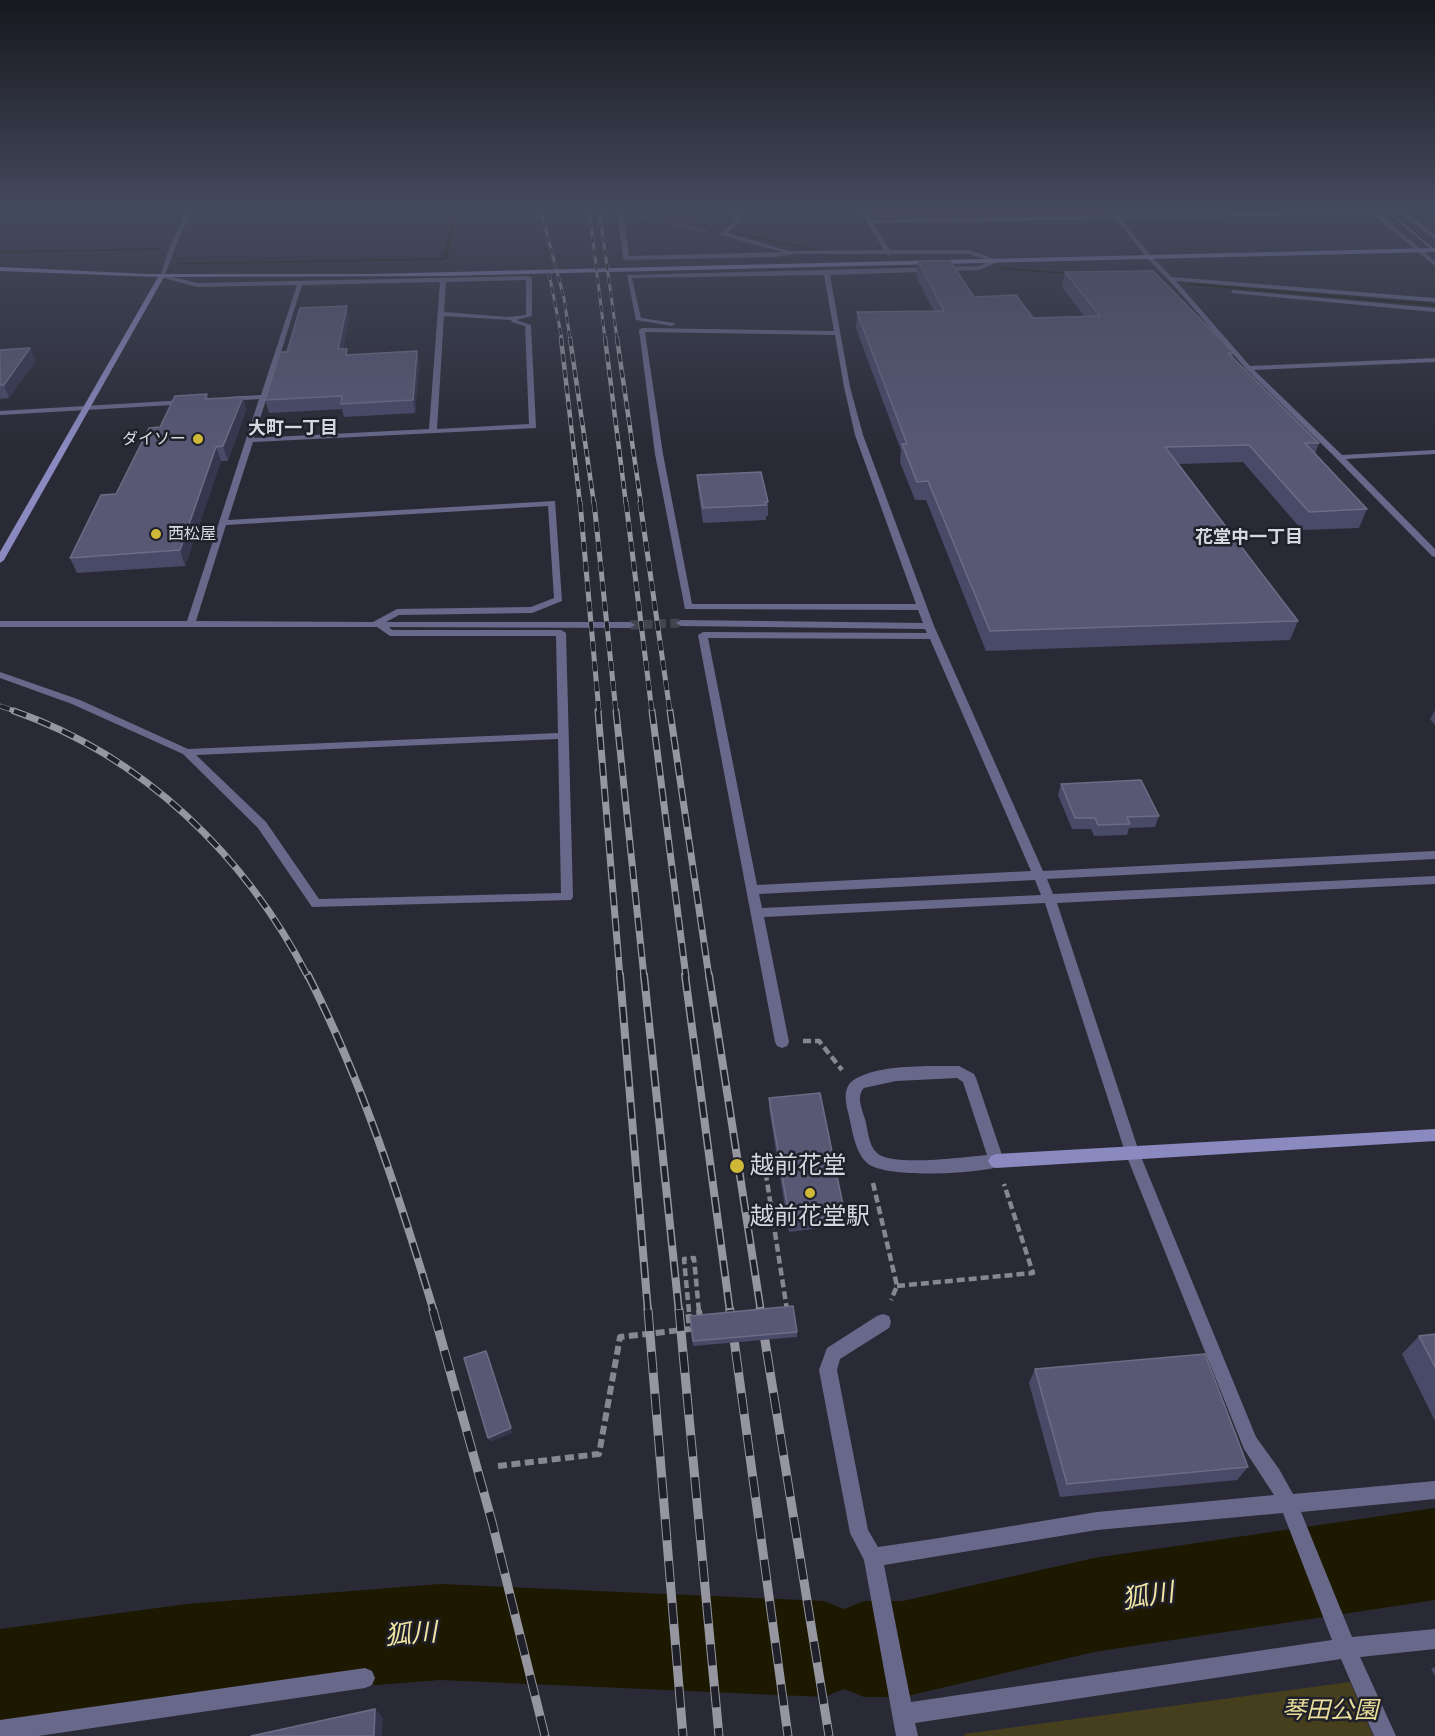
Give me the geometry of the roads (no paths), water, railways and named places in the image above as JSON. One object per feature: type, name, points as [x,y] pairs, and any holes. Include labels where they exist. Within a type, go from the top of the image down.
[{"type":"main road","points":[[0,560],[155,289]]},
{"type":"main road","points":[[996,1161],[1435,1135]]},
{"type":"street","points":[[191,623],[225,523],[298,289]]},
{"type":"street","points":[[433,430],[442,289]]},
{"type":"street","points":[[441,314],[508,319],[529,316],[529,289]]},
{"type":"street","points":[[632,289],[638,320],[699,327],[711,332]]},
{"type":"street","points":[[829,289],[859,435],[931,631],[1049,898],[1132,1152],[1250,1443],[1273,1475],[1290,1511],[1336,1625],[1385,1736]]},
{"type":"street","points":[[1180,289],[1248,368],[1435,554]]},
{"type":"street","points":[[1200,289],[1435,310]]},
{"type":"street","points":[[1296,289],[1435,300]]},
{"type":"street","points":[[251,440],[533,426],[528,325],[508,319]]},
{"type":"street","points":[[837,333],[642,330],[659,454],[688,607],[922,607]]},
{"type":"street","points":[[1248,368],[1435,360]]},
{"type":"street","points":[[217,400],[265,397]]},
{"type":"street","points":[[0,412],[194,401]]},
{"type":"street","points":[[1340,457],[1435,452]]},
{"type":"street","points":[[225,523],[552,503],[559,599],[532,610],[397,612],[377,623]]},
{"type":"street","points":[[0,675],[76,702],[187,752],[262,825],[316,904],[567,897],[561,633],[390,633],[377,623]]},
{"type":"street","points":[[681,623],[931,631]]},
{"type":"street","points":[[0,624],[630,625]]},
{"type":"street","points":[[782,1042],[703,635],[931,631]]},
{"type":"street","points":[[187,752],[563,736]]},
{"type":"street","points":[[752,890],[1435,855]]},
{"type":"street","points":[[757,913],[1435,880]]},
{"type":"street","points":[[947,1072],[966,1075],[972,1084],[996,1161],[907,1167],[874,1160],[866,1153],[853,1101],[855,1086],[860,1082],[876,1078],[947,1072]]},
{"type":"street","points":[[882,1322],[833,1354],[828,1370],[859,1533],[873,1557],[907,1736]]},
{"type":"street","points":[[873,1557],[1097,1521],[1290,1511],[1435,1490]]},
{"type":"street","points":[[903,1714],[1347,1648],[1435,1639]]},
{"type":"street","points":[[0,1731],[53,1730],[365,1678]]},
{"type":"waterway","points":[[1248,289],[1435,305]]},
{"type":"waterway","name":"狐川","points":[[864,1649],[903,1649],[1094,1605],[1435,1554]]},
{"type":"waterway","name":"狐川","points":[[0,1678],[187,1652],[440,1632],[824,1649]]},
{"type":"tunnel","points":[[630,625],[681,623]]},
{"type":"railway","points":[[552,289],[562,339]]},
{"type":"railway","points":[[562,289],[570,339]]},
{"type":"railway","points":[[599,289],[605,339]]},
{"type":"railway","points":[[610,289],[617,339]]},
{"type":"railway","points":[[561,338],[580,504]]},
{"type":"railway","points":[[570,338],[594,504]]},
{"type":"railway","points":[[605,338],[626,504]]},
{"type":"railway","points":[[617,338],[641,504]]},
{"type":"railway","points":[[580,502],[599,712]]},
{"type":"railway","points":[[594,502],[616,712]]},
{"type":"railway","points":[[626,502],[652,712]]},
{"type":"railway","points":[[640,502],[670,712]]},
{"type":"railway","points":[[0,706],[18,712]]},
{"type":"railway","points":[[14,711],[61,730],[106,755],[147,783],[186,816],[222,852],[254,891],[283,933],[308,977]]},
{"type":"railway","points":[[598,711],[620,977]]},
{"type":"railway","points":[[616,711],[644,977]]},
{"type":"railway","points":[[652,711],[686,977]]},
{"type":"railway","points":[[670,711],[709,977]]},
{"type":"railway","points":[[308,975],[363,1099],[393,1183],[434,1312]]},
{"type":"railway","points":[[620,975],[648,1312]]},
{"type":"railway","points":[[644,975],[679,1312]]},
{"type":"railway","points":[[685,975],[730,1312]]},
{"type":"railway","points":[[709,975],[761,1312]]},
{"type":"railway","points":[[433,1310],[492,1522],[545,1736]]},
{"type":"railway","points":[[648,1310],[683,1736]]},
{"type":"railway","points":[[679,1310],[719,1736]]},
{"type":"railway","points":[[730,1310],[788,1736]]},
{"type":"railway","points":[[760,1310],[829,1736]]},
{"type":"place","name":"ダイソー","points":[[198,439]]},
{"type":"place","name":"西松屋","points":[[156,534]]},
{"type":"place","name":"越前花堂","points":[[737,1166]]},
{"type":"place","name":"越前花堂駅","points":[[810,1193]]},
{"type":"district","name":"大町一丁目","points":[[293,429]]},
{"type":"district","name":"花堂中一丁目","points":[[1249,538]]},
{"type":"park label","name":"琴田公園","points":[[1330,1711]]}]
